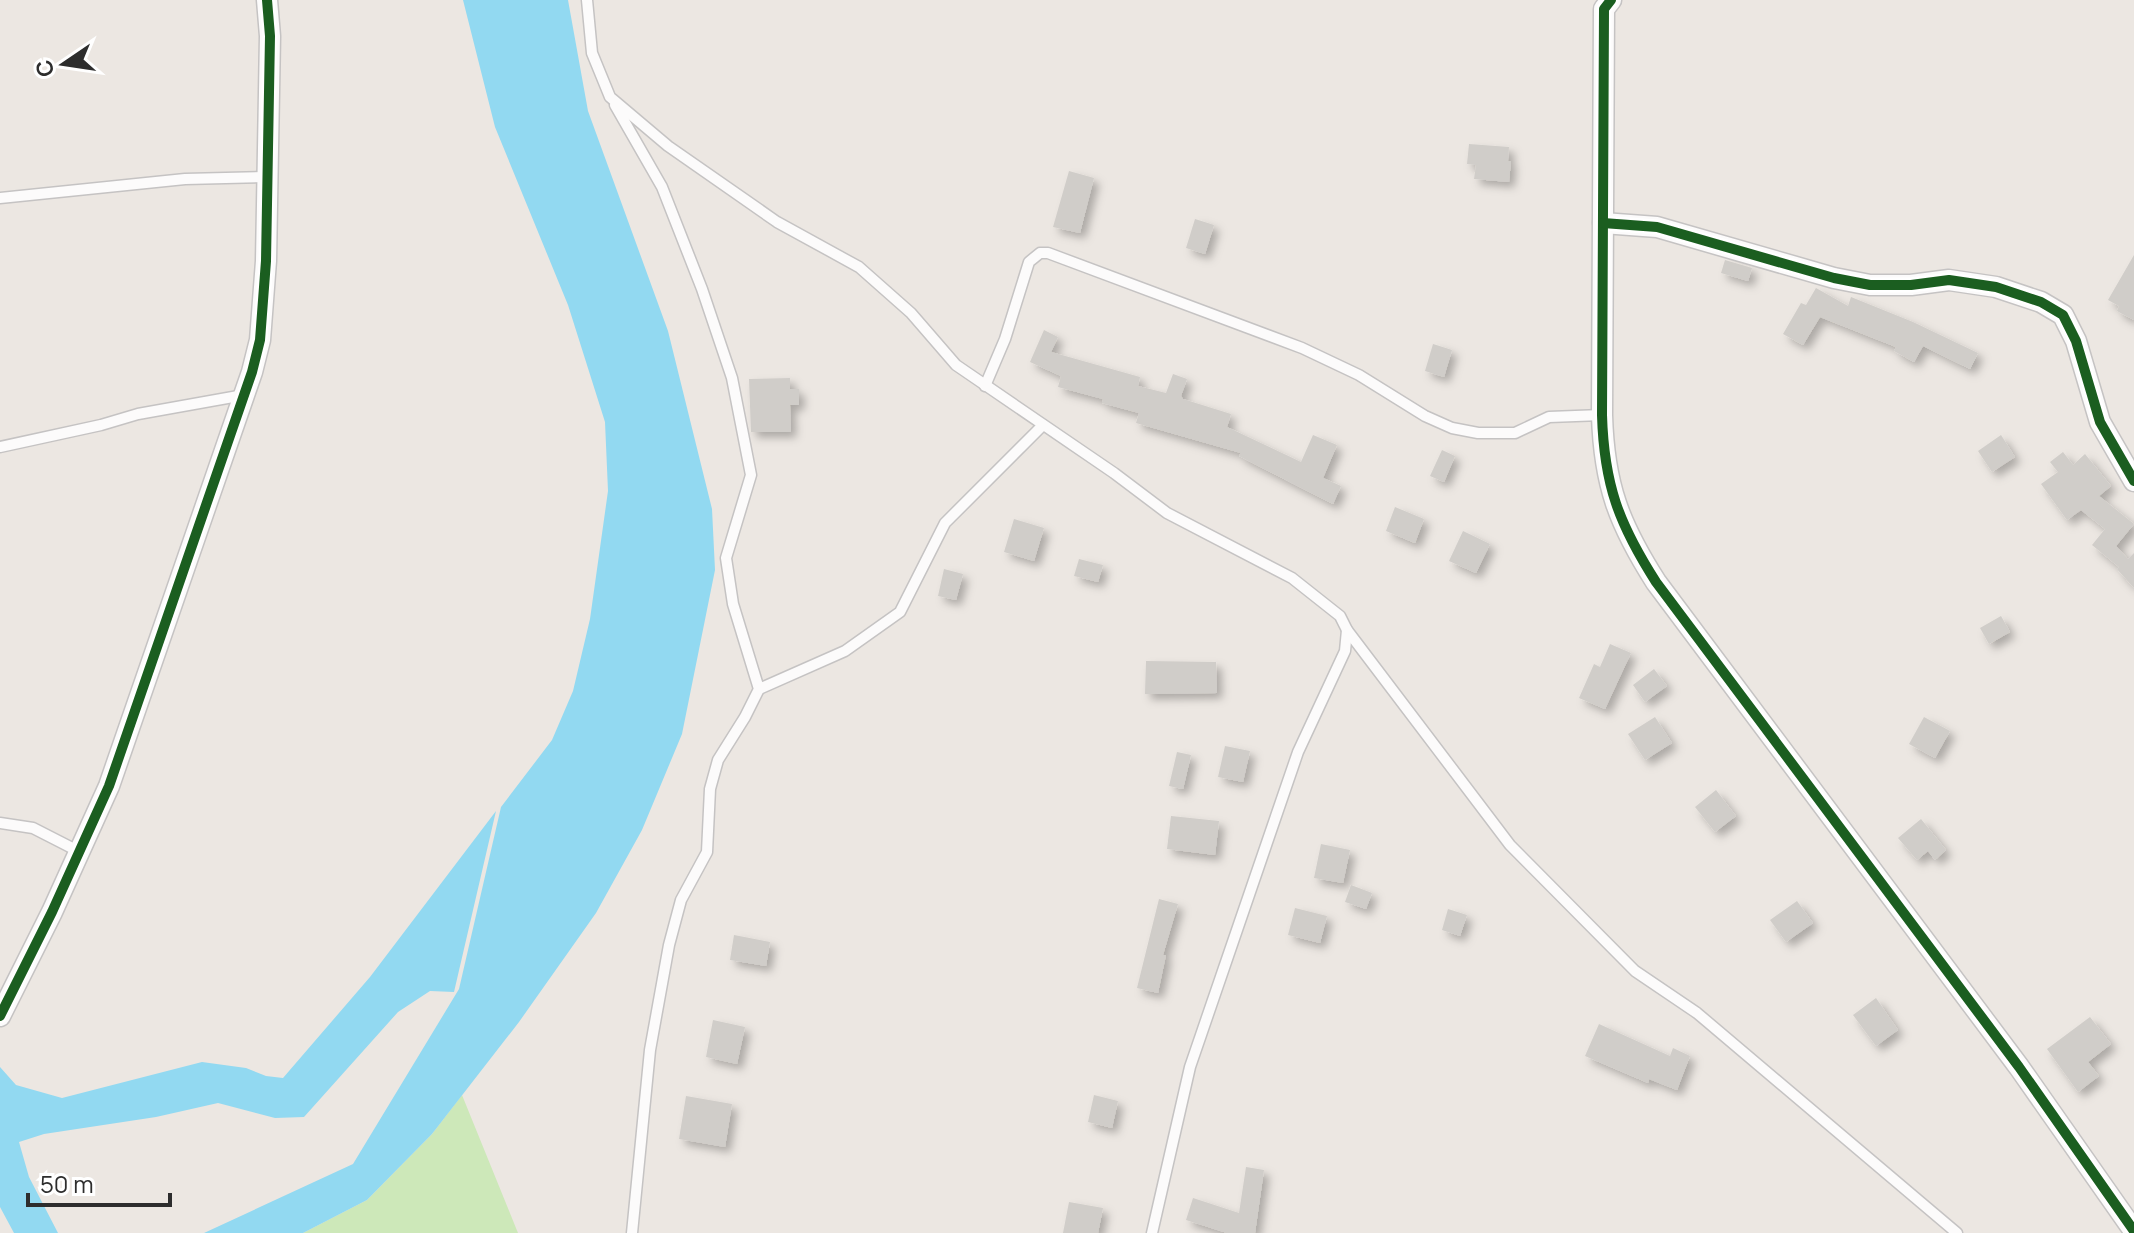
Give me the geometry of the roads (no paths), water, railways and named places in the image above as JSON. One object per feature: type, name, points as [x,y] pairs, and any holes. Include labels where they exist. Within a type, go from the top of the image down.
[{"type":"street","points":[[0,1016],[109,786],[244,395],[260,340],[266,261],[270,36],[267,0]]},
{"type":"street","points":[[1603,3],[1602,415],[1605,470],[1613,500],[1640,557],[1656,582],[2019,1067],[2134,1231]]},
{"type":"street","points":[[1603,223],[1670,230],[1834,278],[1870,285],[1911,285],[1949,280],[1996,287],[2041,302],[2063,315],[2076,341],[2100,422],[2134,481]]},
{"type":"lane","points":[[587,0],[592,53],[610,97],[662,187],[702,289],[732,378],[751,475],[726,558],[733,604],[759,689]]},
{"type":"lane","points":[[610,97],[668,146],[765,214],[859,267],[911,313],[956,365],[985,386],[1167,513],[1292,578],[1340,616],[1347,630],[1510,845],[1635,971],[1697,1013],[1957,1233]]},
{"type":"lane","points":[[0,198],[185,179],[267,177]]},
{"type":"lane","points":[[985,386],[1005,339],[1029,262],[1040,253],[1048,253],[1302,348],[1359,375],[1425,416],[1452,428],[1478,433],[1515,433],[1549,417],[1602,415]]},
{"type":"lane","points":[[0,447],[138,414],[244,395]]},
{"type":"lane","points":[[632,1233],[650,1050],[669,945],[681,900],[707,852],[710,789],[718,760],[759,689],[845,651],[900,612],[945,523],[1043,425]]},
{"type":"lane","points":[[1152,1233],[1190,1067],[1298,752],[1345,651],[1347,630]]},
{"type":"lane","points":[[0,823],[33,828],[80,852]]},
{"type":"water","points":[[463,0],[568,0],[588,111],[668,331],[712,509],[715,570],[682,734],[642,830],[596,913],[519,1022],[432,1134],[367,1200],[303,1233],[204,1233],[353,1164],[459,989],[501,807],[552,740],[573,691],[590,619],[608,491],[605,422],[568,305],[495,127]]},
{"type":"water","points":[[496,811],[454,992],[430,991],[398,1012],[304,1117],[275,1118],[218,1103],[156,1117],[44,1134],[19,1142],[29,1177],[58,1233],[14,1233],[0,1207],[0,1067],[16,1085],[62,1098],[202,1062],[246,1068],[266,1076],[283,1078],[370,977]]}]
